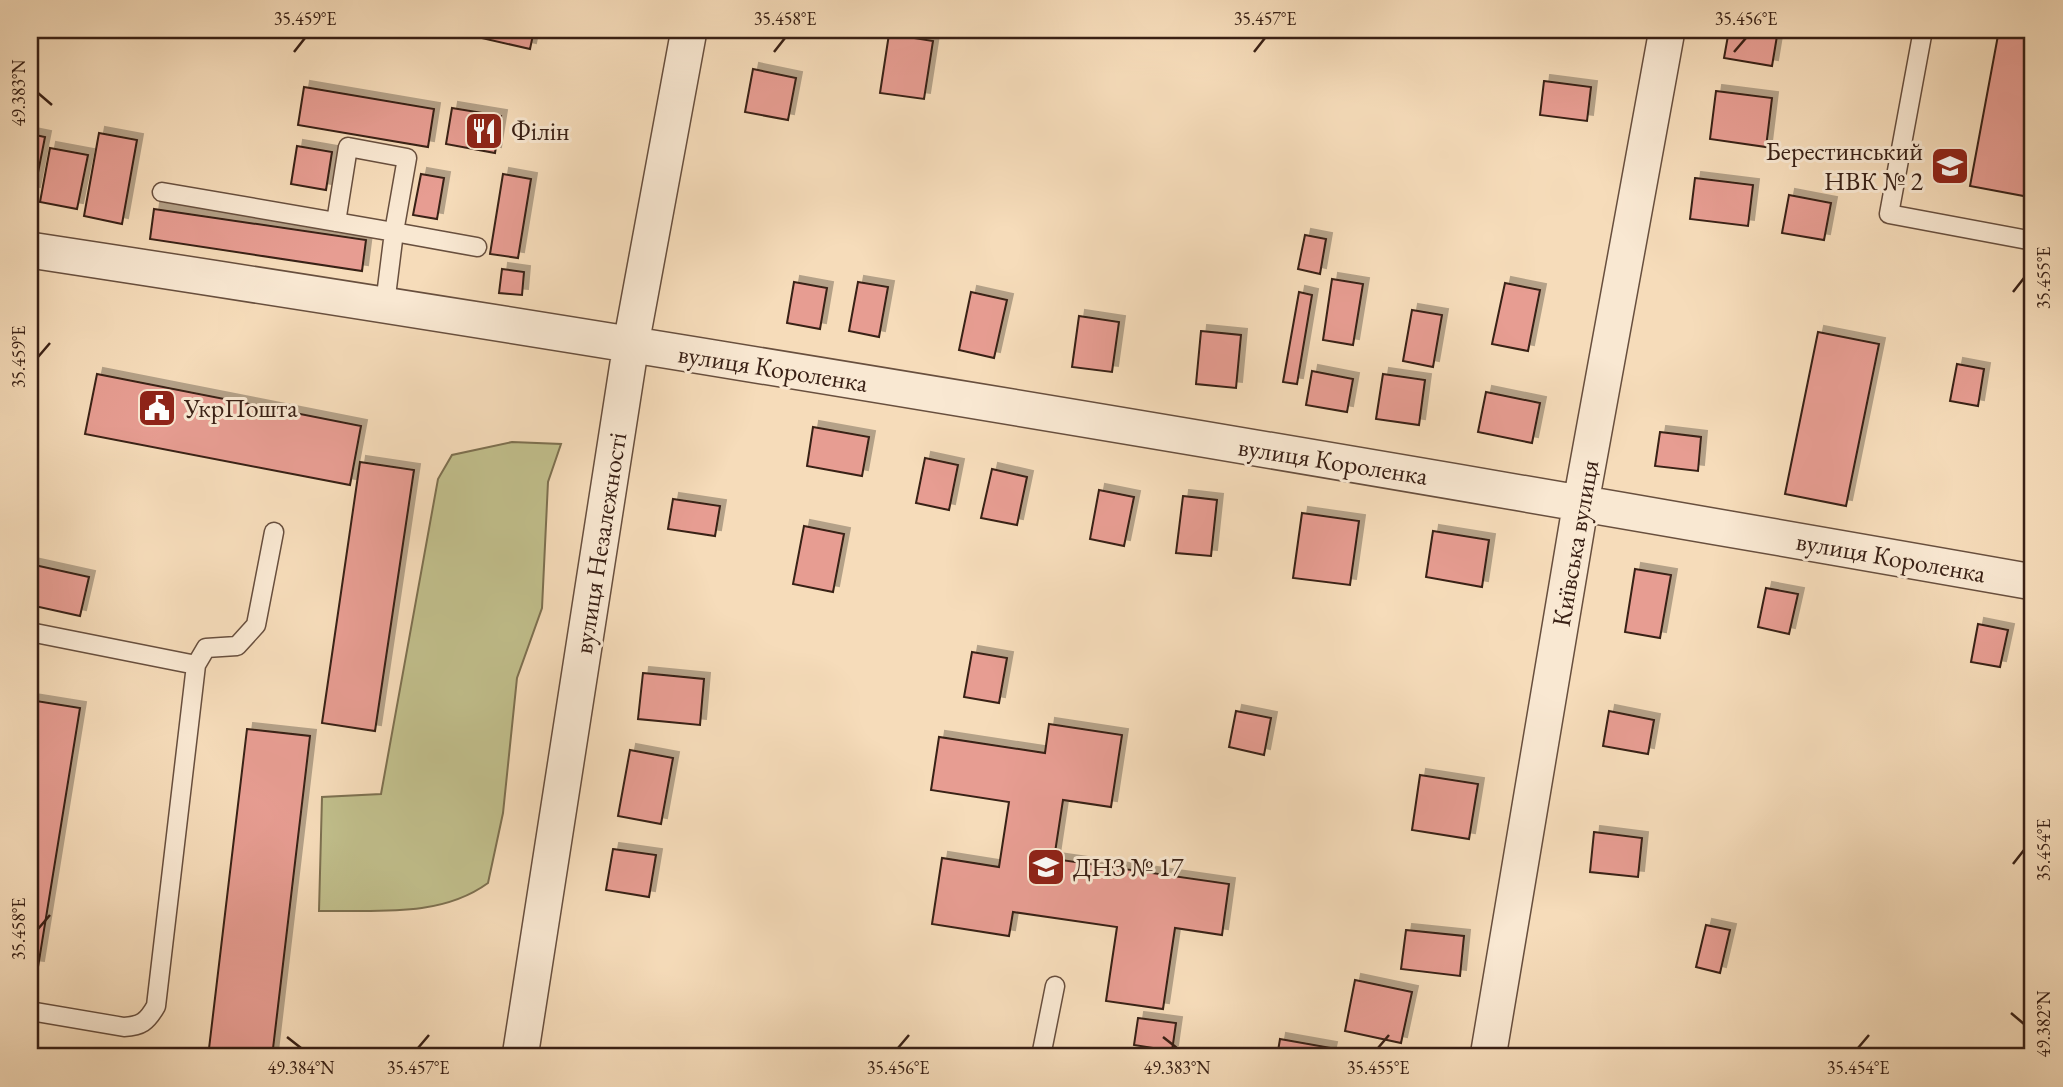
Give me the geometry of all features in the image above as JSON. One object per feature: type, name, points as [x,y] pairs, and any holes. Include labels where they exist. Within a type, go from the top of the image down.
[{"type":"street","name":"вулиця Незалежності","points":[[520,1057],[631,344],[689,30]]},
{"type":"street","name":"Київська вулиця","points":[[1488,1057],[1581,502],[1667,30]]},
{"type":"street","name":"вулиця Короленка","points":[[30,250],[631,344],[1581,502],[2033,582]]},
{"type":"lane","points":[[1923,30],[1889,214],[2033,241]]},
{"type":"lane","points":[[336,222],[348,148],[407,158],[385,304]]},
{"type":"lane","points":[[162,192],[477,247]]},
{"type":"lane","points":[[30,1010],[124,1027],[139,1026],[148,1020],[156,1006],[196,665],[206,649],[237,646],[256,625],[274,532]]},
{"type":"lane","points":[[30,632],[196,665]]},
{"type":"lane","points":[[1051,1057],[1041,1055],[1055,986]]},
{"type":"shaded area","points":[[512,442],[561,444],[548,482],[542,608],[517,678],[503,813],[488,883],[449,902],[428,907],[385,911],[319,911],[322,797],[381,794],[438,479],[452,455]]},
{"type":"building","points":[[447,30],[534,30],[530,49]]},
{"type":"building","points":[[1729,30],[1778,30],[1772,66],[1724,58]]},
{"type":"building","points":[[1999,30],[2033,30],[2033,172],[2029,197],[1970,186]]},
{"type":"building","points":[[889,34],[933,41],[924,99],[880,93]]},
{"type":"building","points":[[753,69],[796,78],[788,120],[745,112]]},
{"type":"building","points":[[1544,81],[1591,87],[1587,121],[1540,115]]},
{"type":"building","points":[[304,87],[434,109],[428,147],[298,125]]},
{"type":"building","points":[[1716,91],[1772,98],[1766,147],[1710,139]]},
{"type":"building","points":[[452,108],[501,116],[495,153],[446,144]]},
{"type":"building","points":[[99,133],[137,140],[122,224],[84,216]]},
{"type":"building","points":[[30,134],[45,137],[34,193],[30,192]]},
{"type":"building","points":[[297,146],[332,152],[326,190],[291,184]]},
{"type":"building","points":[[50,148],[88,155],[77,209],[40,202]]},
{"type":"building","points":[[421,174],[444,178],[437,219],[413,215]]},
{"type":"building","points":[[503,174],[531,179],[518,258],[490,254]]},
{"type":"building","points":[[1695,178],[1753,185],[1748,226],[1690,219]]},
{"type":"building","points":[[1789,195],[1831,203],[1824,240],[1782,233]]},
{"type":"building","points":[[154,209],[366,240],[362,271],[150,239]]},
{"type":"building","points":[[1305,235],[1326,239],[1320,274],[1298,269]]},
{"type":"building","points":[[502,269],[524,272],[522,295],[499,293]]},
{"type":"building","points":[[1332,279],[1363,284],[1353,345],[1323,340]]},
{"type":"building","points":[[794,282],[827,288],[820,329],[787,323]]},
{"type":"building","points":[[858,282],[888,287],[879,337],[849,331]]},
{"type":"building","points":[[1505,283],[1540,290],[1528,351],[1492,344]]},
{"type":"building","points":[[971,292],[1007,300],[994,358],[959,350]]},
{"type":"building","points":[[1299,292],[1312,295],[1297,384],[1283,382]]},
{"type":"building","points":[[1412,310],[1442,315],[1433,367],[1403,361]]},
{"type":"building","points":[[1079,316],[1119,322],[1112,372],[1072,367]]},
{"type":"building","points":[[1201,331],[1241,335],[1236,388],[1196,384]]},
{"type":"building","points":[[1818,332],[1879,344],[1846,506],[1785,494]]},
{"type":"building","points":[[1957,364],[1984,369],[1978,406],[1950,401]]},
{"type":"building","points":[[1312,371],[1353,379],[1347,412],[1306,405]]},
{"type":"building","points":[[97,374],[361,426],[350,485],[85,434]]},
{"type":"building","points":[[1383,374],[1425,380],[1419,425],[1376,419]]},
{"type":"building","points":[[1486,392],[1540,403],[1532,443],[1478,432]]},
{"type":"building","points":[[813,427],[869,437],[862,476],[807,466]]},
{"type":"building","points":[[1660,432],[1701,437],[1698,471],[1655,466]]},
{"type":"building","points":[[925,458],[958,465],[949,510],[916,503]]},
{"type":"building","points":[[360,462],[414,470],[375,731],[322,723]]},
{"type":"building","points":[[992,469],[1027,477],[1017,525],[981,518]]},
{"type":"building","points":[[1099,490],[1134,497],[1124,546],[1090,539]]},
{"type":"building","points":[[1183,496],[1217,500],[1211,556],[1176,553]]},
{"type":"building","points":[[673,499],[720,506],[715,536],[668,529]]},
{"type":"building","points":[[1302,513],[1359,521],[1350,585],[1293,578]]},
{"type":"building","points":[[804,526],[844,534],[833,592],[793,584]]},
{"type":"building","points":[[1433,531],[1489,540],[1482,587],[1426,577]]},
{"type":"building","points":[[30,564],[89,577],[80,616],[30,605]]},
{"type":"building","points":[[1635,569],[1671,575],[1660,638],[1625,632]]},
{"type":"building","points":[[1766,588],[1798,594],[1789,634],[1758,627]]},
{"type":"building","points":[[1978,624],[2008,630],[2000,667],[1971,662]]},
{"type":"building","points":[[972,652],[1007,658],[999,703],[964,697]]},
{"type":"building","points":[[643,673],[704,679],[700,725],[638,719]]},
{"type":"building","points":[[30,700],[80,708],[38,967],[30,966]]},
{"type":"building","points":[[1236,711],[1271,718],[1264,755],[1229,747]]},
{"type":"building","points":[[1609,711],[1654,720],[1648,754],[1603,746]]},
{"type":"building","points":[[1049,724],[1122,735],[1111,807],[1063,800],[1054,859],[1229,884],[1222,935],[1175,928],[1163,1009],[1106,1001],[1117,927],[1013,912],[1009,936],[932,924],[942,858],[999,867],[1009,802],[931,790],[939,737],[1045,753]]},
{"type":"building","points":[[247,729],[310,736],[272,1057],[208,1057]]},
{"type":"building","points":[[630,750],[673,758],[661,824],[618,816]]},
{"type":"building","points":[[1420,775],[1478,784],[1469,839],[1412,830]]},
{"type":"building","points":[[1594,832],[1642,838],[1638,877],[1590,872]]},
{"type":"building","points":[[613,849],[656,855],[649,897],[606,890]]},
{"type":"building","points":[[1706,925],[1730,930],[1720,973],[1696,967]]},
{"type":"building","points":[[1406,930],[1464,936],[1460,976],[1401,969]]},
{"type":"building","points":[[1355,980],[1412,992],[1401,1043],[1345,1031]]},
{"type":"building","points":[[1138,1018],[1176,1023],[1172,1051],[1134,1045]]},
{"type":"building","points":[[1280,1039],[1331,1048],[1329,1057],[1277,1057]]},
{"type":"place","name":"Філін","points":[[484,131]]},
{"type":"place","name":"Берестинський НВК № 2","points":[[1950,166]]},
{"type":"place","name":"УкрПошта","points":[[157,408]]},
{"type":"place","name":"ДНЗ № 17","points":[[1046,867]]}]
